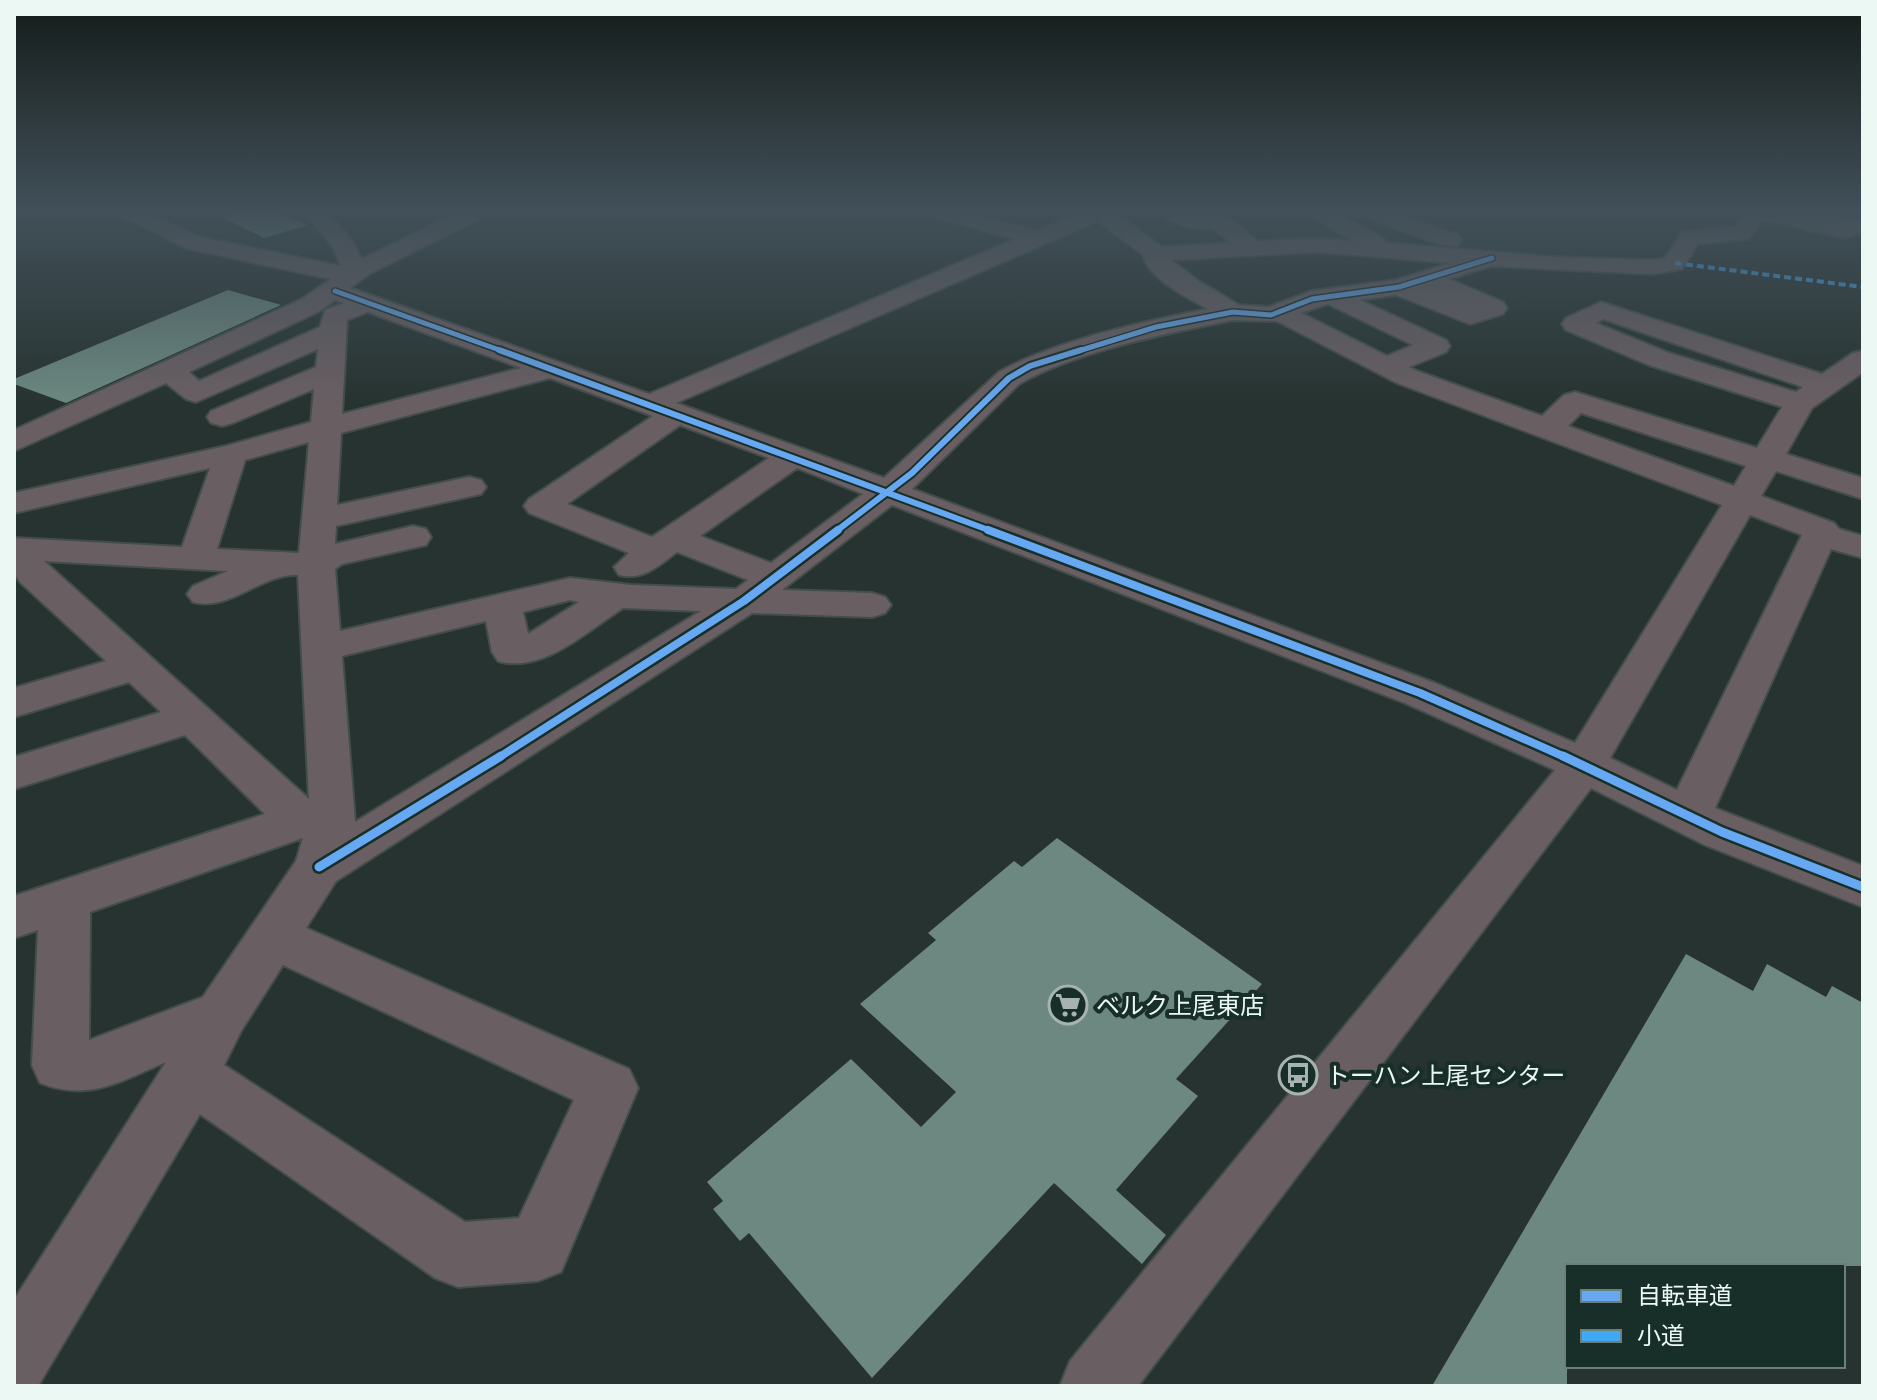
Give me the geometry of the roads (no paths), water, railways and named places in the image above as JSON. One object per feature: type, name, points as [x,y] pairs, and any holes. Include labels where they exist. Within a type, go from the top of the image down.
[{"type":"street","points":[[332,274],[348,278],[369,302],[794,456],[1420,693],[1584,765],[1722,832],[1863,887]]},
{"type":"street","points":[[14,442],[295,313],[355,274]]},
{"type":"street","points":[[759,589],[665,545],[541,506],[663,409],[957,274]]},
{"type":"street","points":[[1172,274],[1186,286],[1233,312]]},
{"type":"street","points":[[14,917],[65,898],[318,835],[510,750],[759,589],[912,473],[1009,378],[1030,366],[1156,327],[1233,312],[1271,315],[1330,296],[1399,287],[1434,274]]},
{"type":"street","points":[[1500,274],[1521,287]]},
{"type":"street","points":[[1399,287],[1470,316],[1494,308],[1427,279]]},
{"type":"street","points":[[1330,296],[1436,346],[1386,366]]},
{"type":"street","points":[[14,1362],[190,1075],[222,1014],[273,937],[318,835],[321,648],[297,564],[318,520],[334,316],[369,302]]},
{"type":"street","points":[[1601,310],[1804,403],[1659,359],[1575,324],[1601,310]]},
{"type":"street","points":[[1279,312],[1407,377],[1822,530],[1688,816]]},
{"type":"street","points":[[170,371],[196,393],[332,332]]},
{"type":"street","points":[[1095,1386],[1584,765],[1766,460],[1804,403],[1863,359]]},
{"type":"street","points":[[14,503],[231,454],[555,368]]},
{"type":"street","points":[[222,417],[329,372]]},
{"type":"street","points":[[1631,383],[1639,375],[1804,403]]},
{"type":"street","points":[[1547,429],[1575,401],[1669,433],[1863,489]]},
{"type":"street","points":[[201,577],[231,454]]},
{"type":"street","points":[[321,648],[502,603],[512,652],[538,646],[665,545],[794,456]]},
{"type":"street","points":[[318,520],[469,487]]},
{"type":"street","points":[[1820,535],[1863,547]]},
{"type":"street","points":[[20,564],[201,577],[297,564],[413,537]]},
{"type":"street","points":[[20,564],[137,666],[318,835]]},
{"type":"street","points":[[605,594],[759,589],[872,605]]},
{"type":"street","points":[[14,703],[137,666]]},
{"type":"street","points":[[14,773],[193,717]]},
{"type":"street","points":[[65,898],[60,1065],[93,1066],[222,1014]]},
{"type":"street","points":[[190,1075],[458,1255],[538,1249],[609,1088],[273,937]]},
{"type":"place","name":"ベルク上尾東店","points":[[1068,1005]]},
{"type":"place","name":"トーハン上尾センター","points":[[1298,1075]]}]
